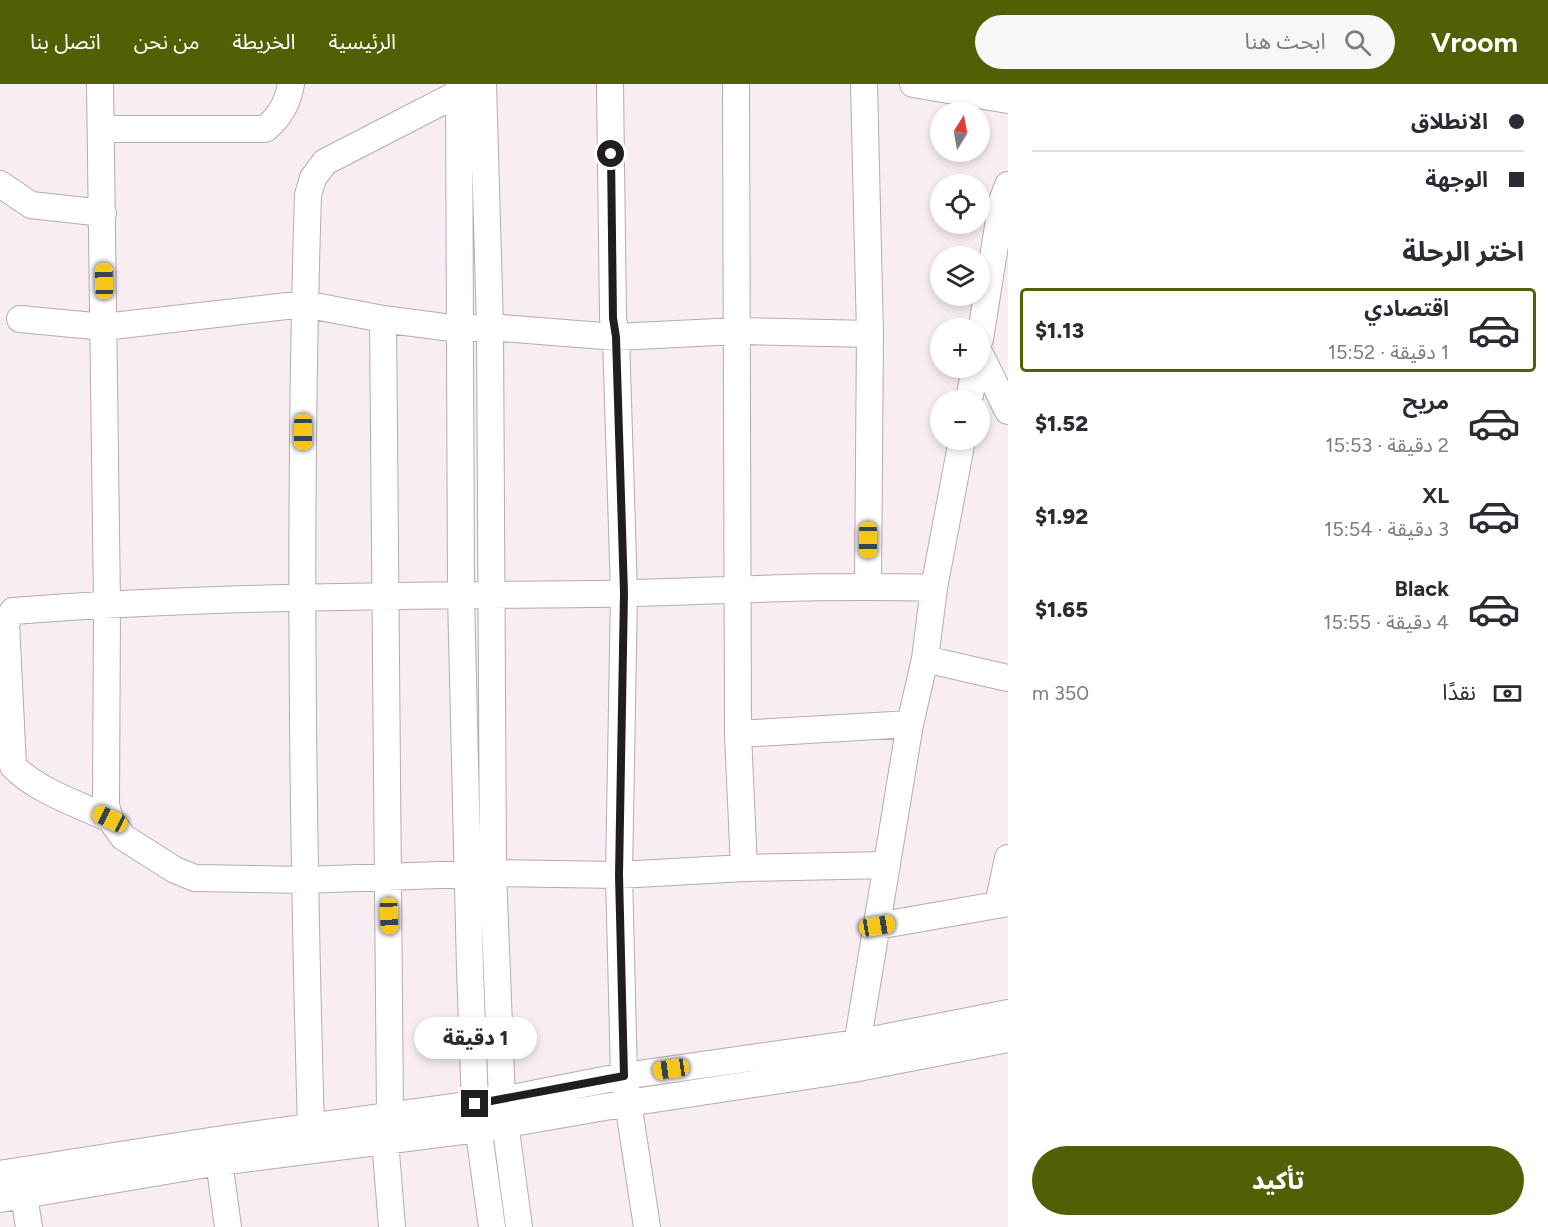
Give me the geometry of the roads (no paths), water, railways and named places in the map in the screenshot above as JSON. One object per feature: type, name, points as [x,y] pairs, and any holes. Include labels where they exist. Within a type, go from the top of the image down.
[{"type":"street","points":[[100,84],[107,604],[106,805],[110,819],[123,837],[175,870],[195,878],[304,880],[481,874],[619,875],[744,868],[887,865]]},
{"type":"street","points":[[102,129],[265,129],[280,114],[291,84]]},
{"type":"street","points":[[483,84],[490,327],[492,595],[481,874],[476,1116],[492,1227]]},
{"type":"street","points":[[610,84],[613,318],[616,337],[624,593],[619,875],[624,1076],[647,1227]]},
{"type":"street","points":[[736,84],[738,734],[744,868]]},
{"type":"street","points":[[864,84],[870,334],[868,586]]},
{"type":"street","points":[[913,84],[1008,100]]},
{"type":"street","points":[[1000,84],[1008,93]]},
{"type":"street","points":[[313,1138],[304,880],[304,304],[308,195],[313,178],[325,162],[459,89],[462,596],[481,874],[503,1112],[519,1227]]},
{"type":"street","points":[[0,184],[31,205],[103,213]]},
{"type":"street","points":[[983,318],[1002,201],[1008,185]]},
{"type":"street","points":[[21,319],[104,327],[304,304],[383,319],[459,329],[490,327],[616,337],[737,331],[870,334]]},
{"type":"street","points":[[383,319],[390,1114],[385,1140],[392,1227]]},
{"type":"street","points":[[990,374],[1008,411]]},
{"type":"street","points":[[853,1069],[910,724],[925,659],[934,588],[960,450]]},
{"type":"street","points":[[110,819],[40,786],[22,776],[13,766],[5,686],[6,622],[8,615],[13,611],[107,604],[304,598],[624,593],[868,586],[934,588]]},
{"type":"street","points":[[925,659],[1008,678]]},
{"type":"street","points":[[738,734],[910,724]]},
{"type":"street","points":[[877,926],[1003,904],[1008,858]]},
{"type":"street","points":[[503,1112],[624,1076],[857,1043],[1008,1013]]},
{"type":"street","points":[[29,1227],[11,1185],[217,1151],[313,1138],[385,1140],[476,1116],[628,1102],[853,1069],[1008,1039]]},
{"type":"street","points":[[313,1138],[390,1114],[476,1116]]},
{"type":"street","points":[[217,1151],[228,1227]]}]
